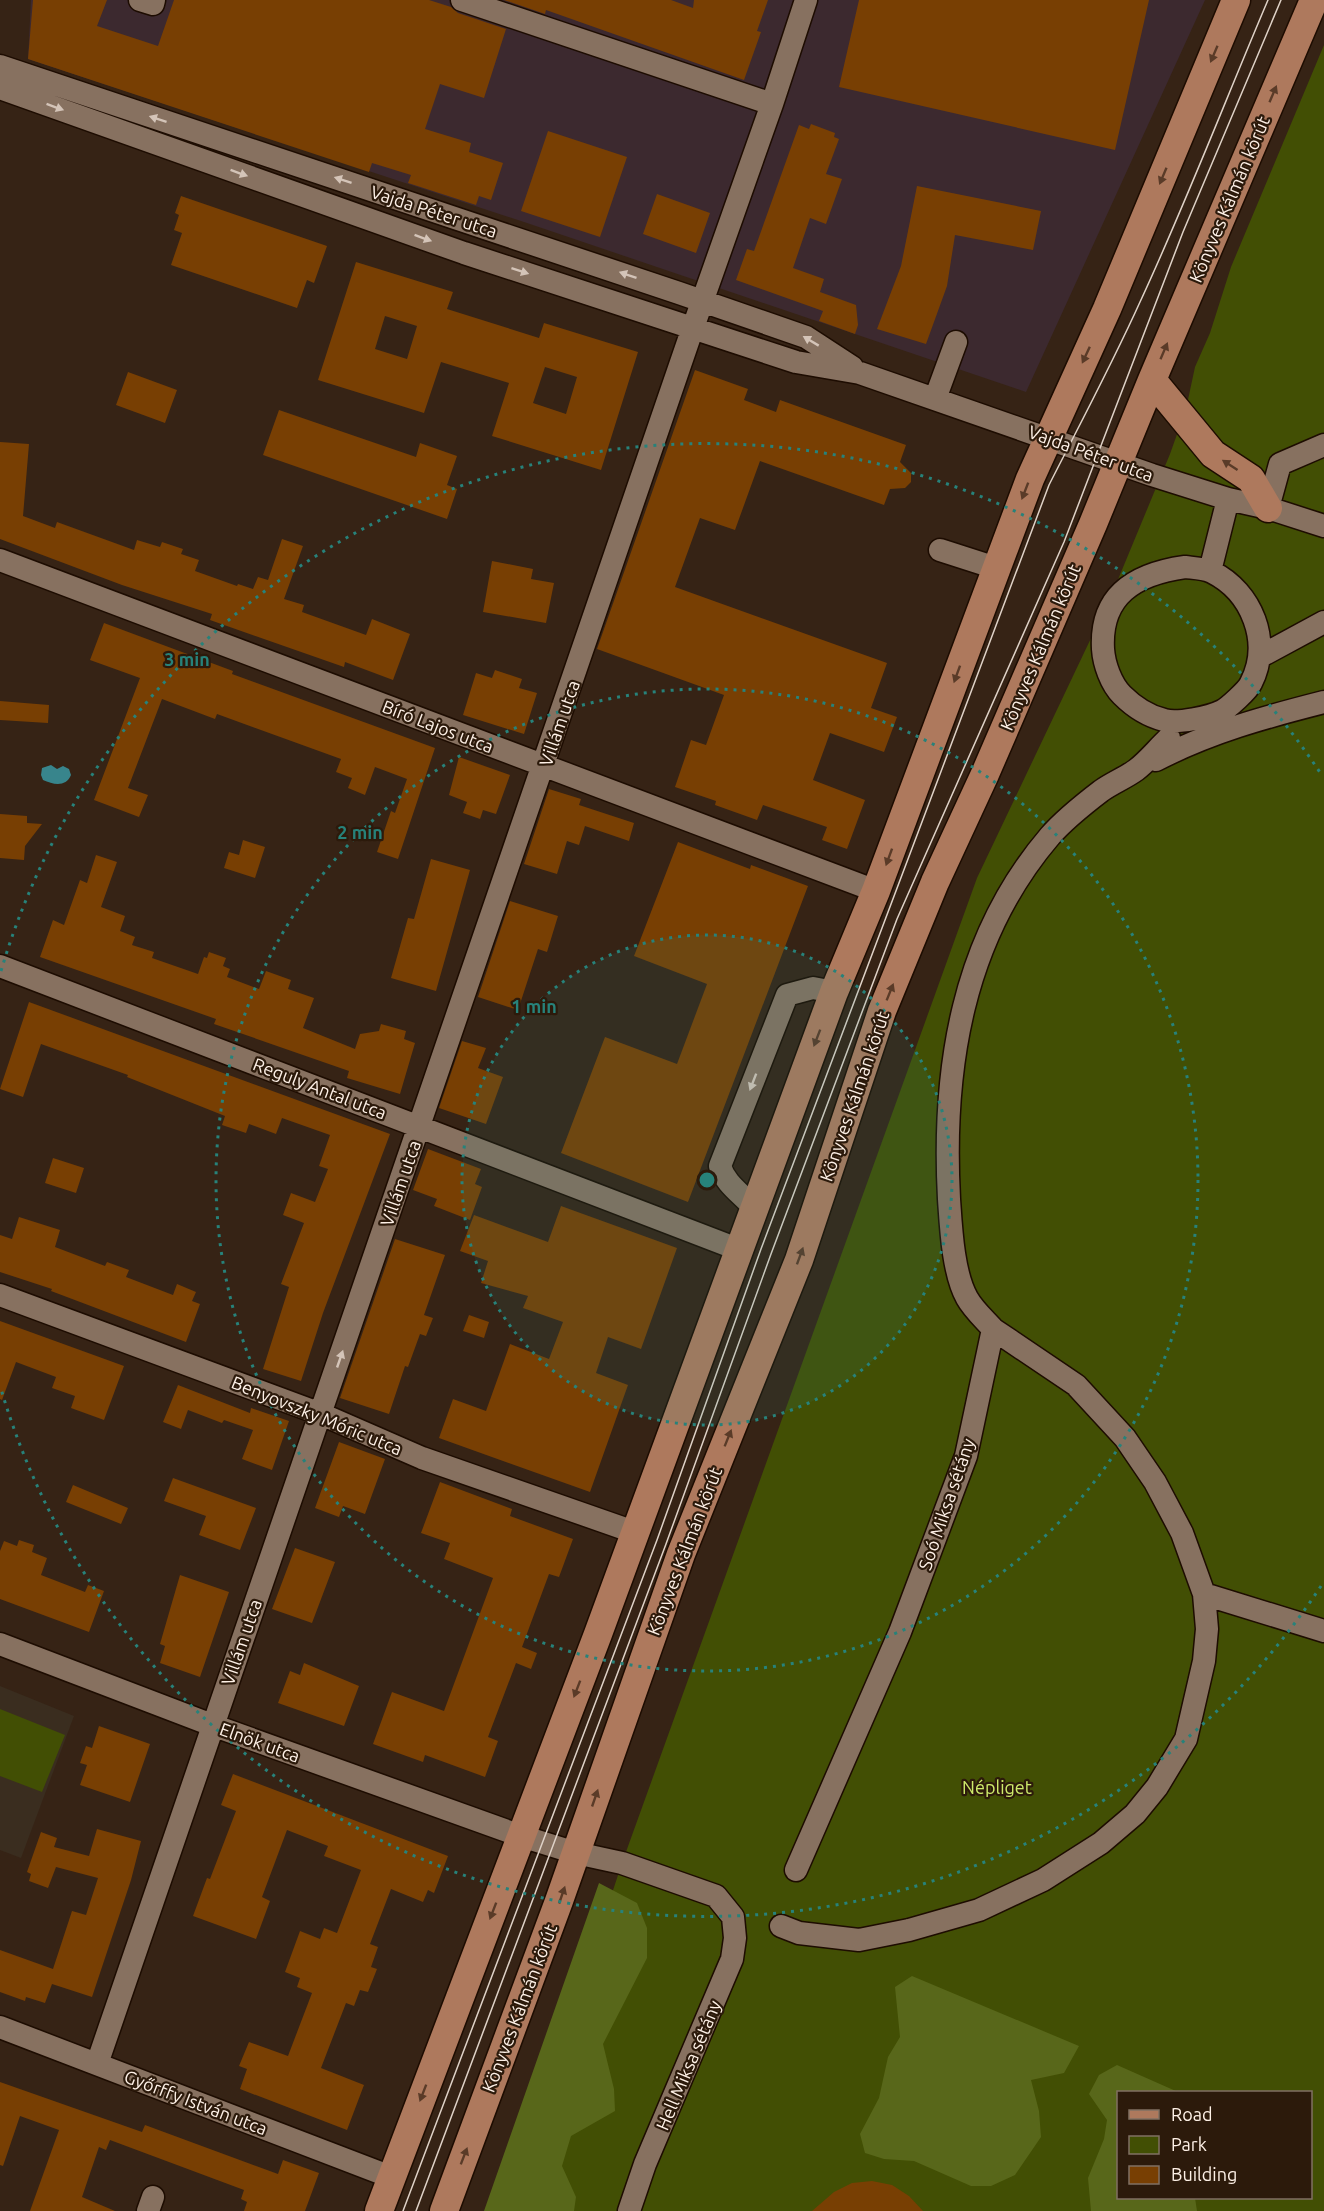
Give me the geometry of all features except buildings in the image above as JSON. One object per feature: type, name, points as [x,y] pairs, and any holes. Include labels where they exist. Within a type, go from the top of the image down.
[{"type":"main road","points":[[379,2211],[598,1634],[834,992],[876,891],[1030,479],[1107,309],[1236,0]]},
{"type":"main road","name":"Könyves Kálmán körút","points":[[444,2211],[576,1853],[681,1554],[798,1260],[882,1011],[935,882],[999,742],[1314,0]]},
{"type":"main road","points":[[1152,380],[1213,454],[1251,479],[1268,507]]},
{"type":"street","points":[[140,0],[153,4],[154,0]]},
{"type":"street","points":[[462,0],[772,104]]},
{"type":"street","name":"Villám utca","points":[[97,2064],[806,0]]},
{"type":"street","name":"Vajda Péter utca","points":[[0,66],[806,337],[860,373]]},
{"type":"street","name":"Vajda Péter utca","points":[[0,88],[464,253],[796,362],[860,373],[1117,463],[1228,499],[1268,507],[1324,526]]},
{"type":"street","points":[[935,399],[956,342]]},
{"type":"street","points":[[1268,507],[1280,464],[1324,445]]},
{"type":"street","points":[[1210,571],[1228,499]]},
{"type":"street","points":[[940,550],[996,568]]},
{"type":"street","name":"Bíró Lajos utca","points":[[0,560],[876,891]]},
{"type":"street","points":[[1185,567],[1210,571],[1232,585],[1248,603],[1257,627],[1261,656],[1251,685],[1223,711],[1197,719],[1166,721],[1137,708],[1119,692],[1104,663],[1102,629],[1112,603],[1137,581],[1160,571],[1185,567]]},
{"type":"street","points":[[1261,656],[1324,622]]},
{"type":"street","points":[[1281,699],[1324,701]]},
{"type":"street","points":[[781,1926],[799,1933],[860,1940],[909,1930],[979,1910],[1043,1880],[1101,1843],[1136,1814],[1157,1787],[1186,1739],[1204,1661],[1206,1629],[1204,1594],[1182,1533],[1155,1482],[1125,1438],[1076,1386],[993,1329],[967,1298],[957,1269],[951,1232],[947,1156],[951,1066],[980,952],[1000,907],[1051,835],[1102,791],[1191,741],[1263,717],[1324,701]]},
{"type":"street","points":[[1136,770],[1169,738]]},
{"type":"street","name":"Reguly Antal utca","points":[[0,966],[740,1251]]},
{"type":"street","points":[[754,1208],[723,1178],[720,1166],[787,995],[813,988],[834,992]]},
{"type":"street","name":"Benyovszky Móric utca","points":[[0,1295],[321,1414],[422,1458],[634,1532]]},
{"type":"street","name":"Soó Miksa sétány","points":[[796,1870],[900,1632],[966,1456],[993,1329]]},
{"type":"street","points":[[1204,1594],[1324,1631]]},
{"type":"street","name":"Elnök utca","points":[[0,1644],[212,1725],[521,1836],[576,1853],[622,1863],[716,1896],[733,1917]]},
{"type":"street","name":"Hell Miksa sétány","points":[[629,2211],[645,2164],[732,1959],[735,1938],[733,1917]]},
{"type":"street","name":"Győrffy István utca","points":[[0,2026],[392,2177]]},
{"type":"shaded area","points":[[31,0],[1205,0],[1026,392],[527,223],[28,59]]},
{"type":"shaded area","points":[[0,1686],[74,1716],[21,1858],[0,1850]]},
{"type":"green space","name":"Népliget","points":[[1324,45],[1324,2211],[507,2211],[622,1863],[977,878],[1112,594],[1170,454],[1186,409],[1195,367],[1210,333],[1231,267]]},
{"type":"green space","points":[[0,1709],[65,1735],[42,1792],[0,1776]]},
{"type":"green space","points":[[599,1883],[637,1903],[647,1928],[647,1958],[603,2044],[614,2089],[615,2111],[571,2136],[562,2166],[576,2197],[574,2211],[484,2211]]},
{"type":"green space","points":[[912,1976],[1079,2046],[1064,2073],[1031,2080],[1039,2111],[1041,2137],[1015,2175],[991,2186],[971,2186],[914,2161],[884,2159],[865,2153],[860,2134],[879,2098],[888,2057],[900,2037],[895,1987]]},
{"type":"green space","points":[[1117,2065],[1176,2091],[1117,2091],[1117,2199],[1195,2199],[1197,2211],[1091,2211],[1088,2178],[1104,2139],[1107,2120],[1089,2094],[1099,2075]]},
{"type":"water","points":[[51,765],[57,769],[63,766],[69,769],[71,775],[69,779],[59,784],[43,780],[42,768]]},
{"type":"tram line","points":[[403,2211],[657,1540],[761,1249],[1049,485],[1157,265],[1268,0]]},
{"type":"tram line","points":[[416,2211],[897,919],[1064,542],[1183,232],[1281,0]]}]
